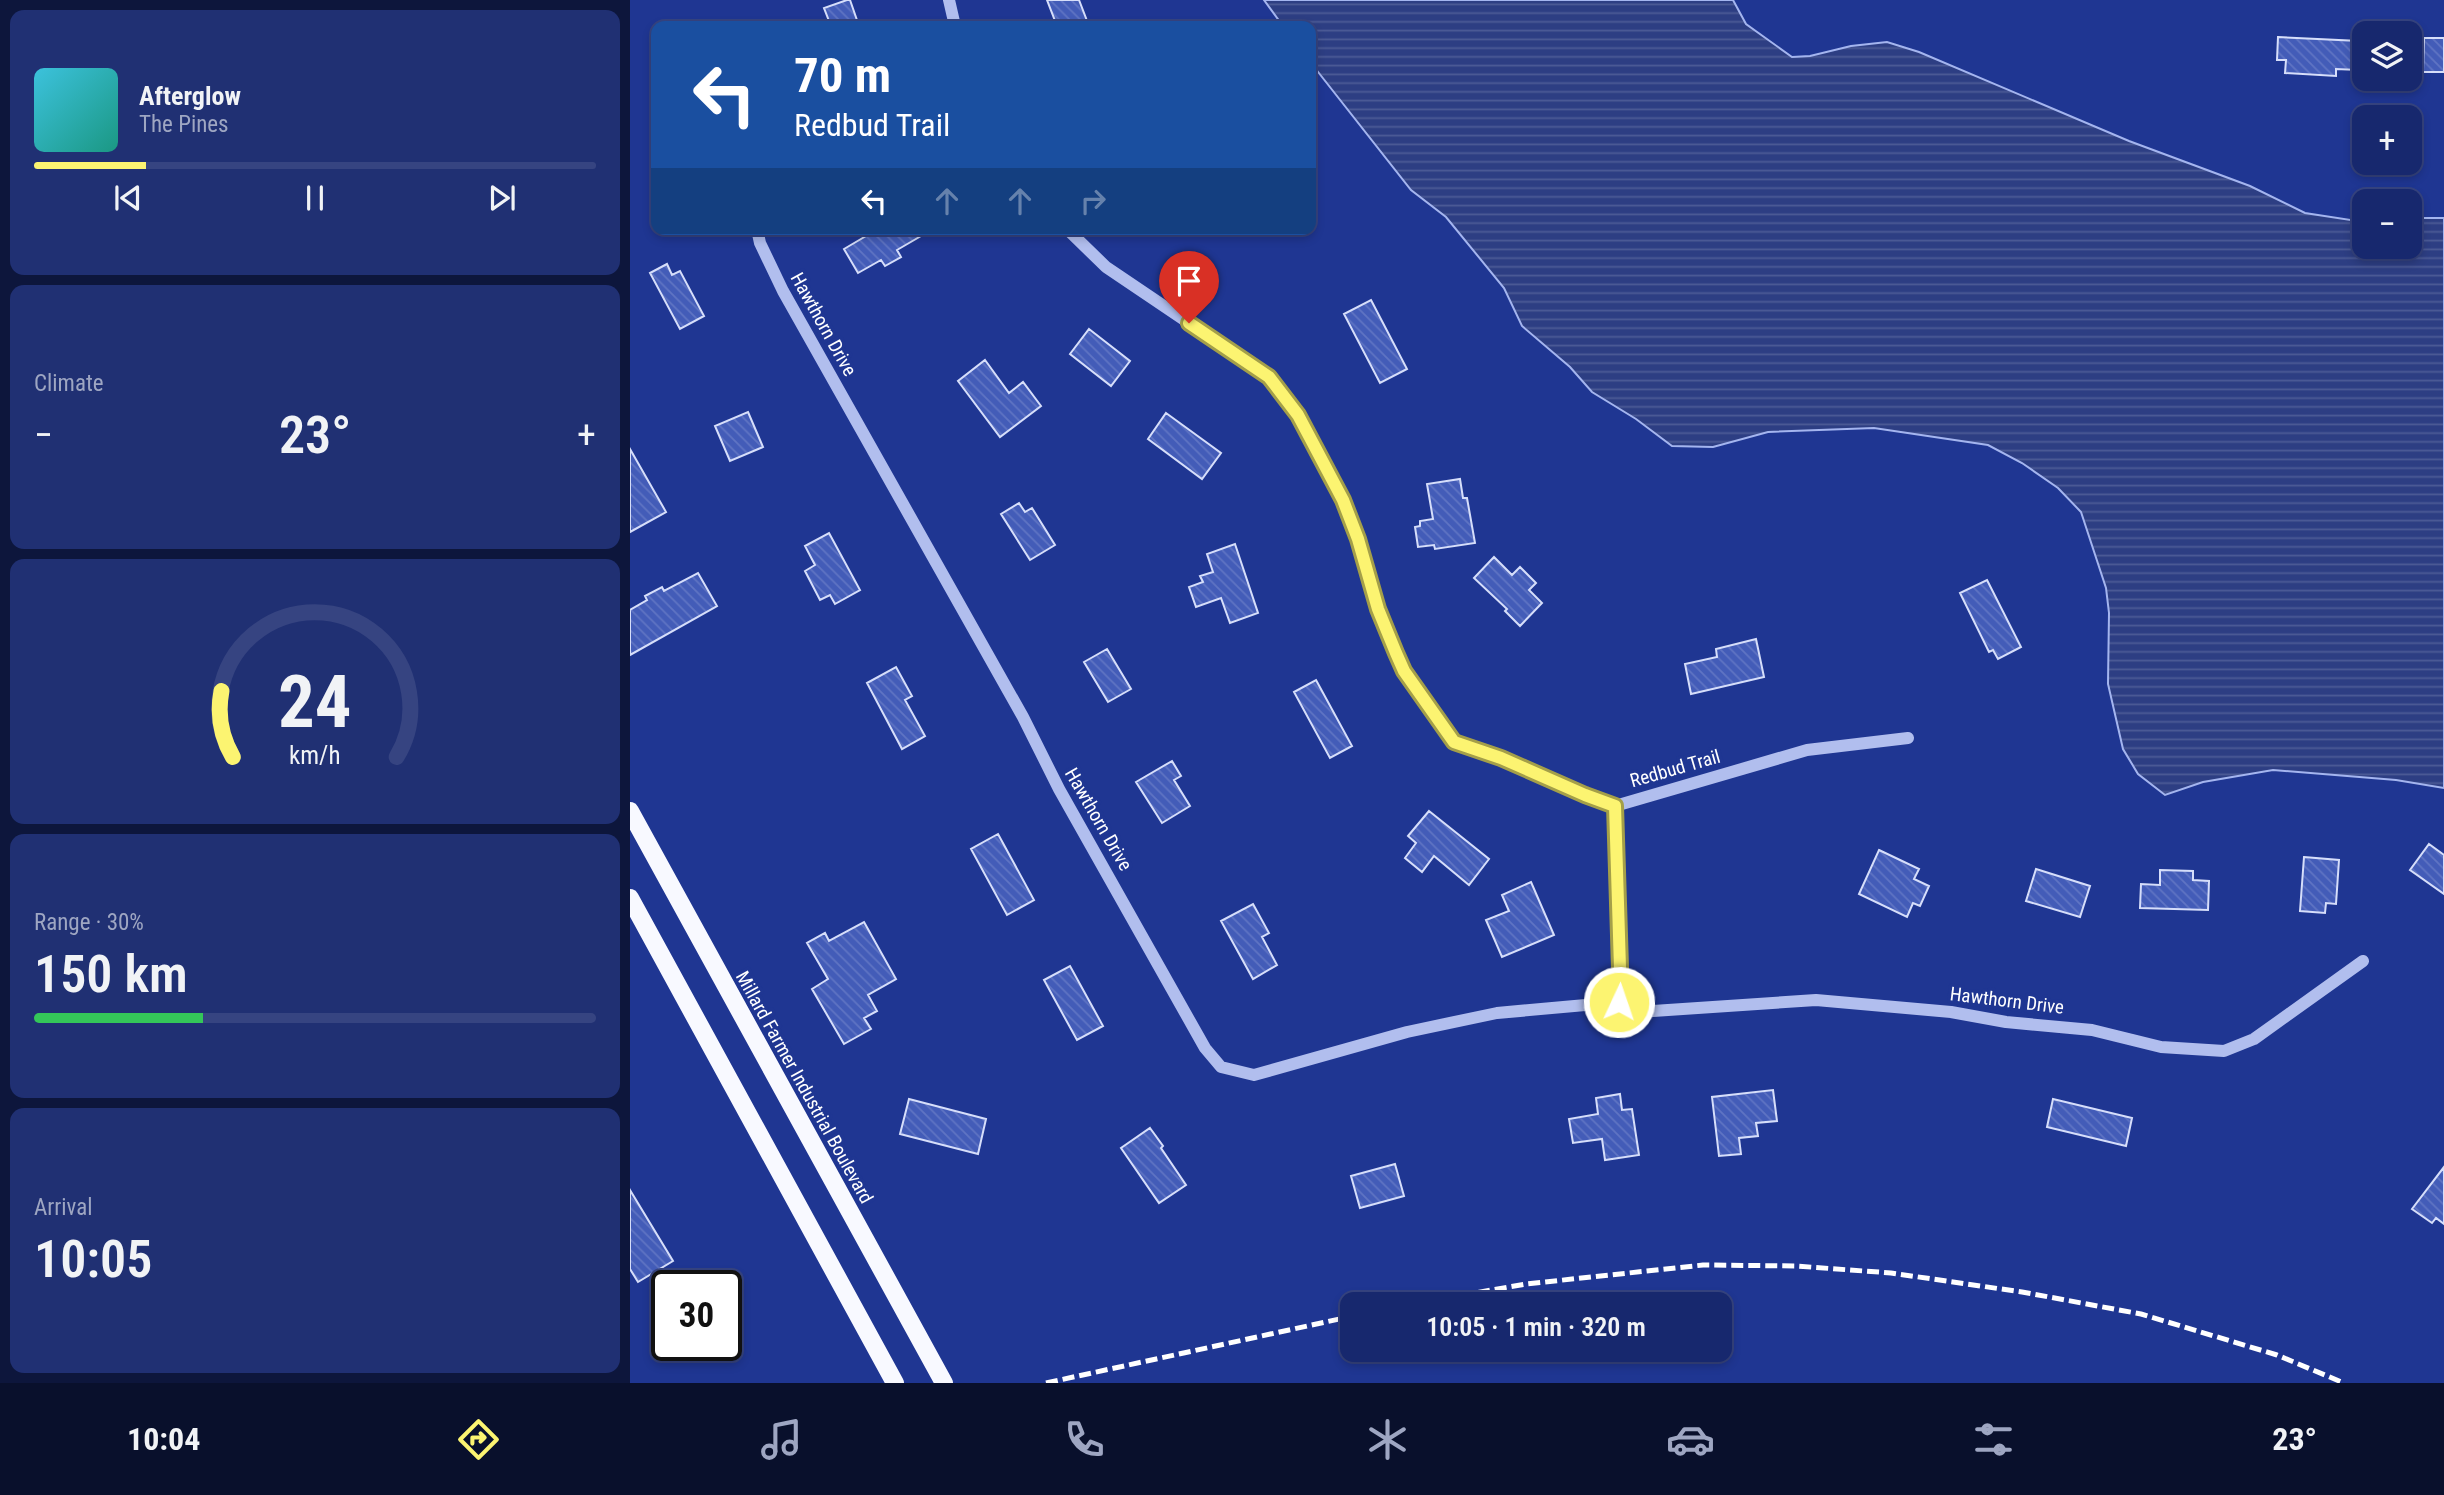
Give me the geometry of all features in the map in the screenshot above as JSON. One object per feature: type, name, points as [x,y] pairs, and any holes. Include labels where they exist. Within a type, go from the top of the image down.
[{"type":"main road","name":"Millard Farmer Industrial Boulevard","points":[[630,811],[944,1383]]},
{"type":"main road","points":[[630,898],[894,1383]]},
{"type":"street","points":[[949,0],[954,21]]},
{"type":"street","name":"Hawthorn Drive","points":[[758,235],[783,291],[1023,717],[1059,789],[1205,1048],[1221,1067],[1254,1075],[1407,1032],[1497,1013],[1619,1002],[1653,1011],[1829,1001],[1951,1012],[2006,1022],[2092,1031],[2161,1047],[2224,1051],[2254,1039],[2363,961]]},
{"type":"street","name":"Redbud Trail","points":[[1073,235],[1106,267],[1269,377],[1298,415],[1343,500],[1358,539],[1378,609],[1404,671],[1454,742],[1501,758],[1615,806],[1807,750],[1908,738]]},
{"type":"street","points":[[1615,806],[1619,1002]]},
{"type":"water","points":[[1264,0],[1733,0],[1746,24],[1792,57],[1887,42],[1919,52],[2129,141],[2250,186],[2305,213],[2352,220],[2352,259],[2422,259],[2422,218],[2444,218],[2444,788],[2396,780],[2273,770],[2203,782],[2165,795],[2138,774],[2123,749],[2108,684],[2109,613],[2106,588],[2081,512],[2058,488],[2022,463],[1988,445],[1874,428],[1768,432],[1713,447],[1672,446],[1636,419],[1592,392],[1570,367],[1522,326],[1504,288],[1446,217],[1411,190],[1316,69],[1316,21],[1279,21]]},
{"type":"building","points":[[850,0],[857,21],[829,21],[824,8]]},
{"type":"building","points":[[1047,0],[1079,0],[1087,21],[1055,21]]},
{"type":"building","points":[[2278,37],[2352,41],[2352,70],[2336,69],[2336,76],[2285,73],[2286,60],[2277,60]]},
{"type":"building","points":[[2424,38],[2444,38],[2444,72],[2423,72]]},
{"type":"building","points":[[868,235],[923,235],[897,250],[901,257],[885,266],[881,260],[858,273],[844,249]]},
{"type":"building","points":[[667,264],[672,275],[680,271],[704,316],[680,329],[650,273]]},
{"type":"building","points":[[1371,300],[1407,369],[1380,383],[1344,314]]},
{"type":"building","points":[[1089,329],[1130,361],[1111,386],[1070,354]]},
{"type":"building","points":[[985,360],[1009,393],[1023,382],[1041,406],[1000,437],[958,381]]},
{"type":"building","points":[[748,412],[763,447],[730,461],[715,426]]},
{"type":"building","points":[[1166,413],[1221,453],[1202,479],[1148,439]]},
{"type":"building","points":[[630,449],[666,512],[630,532]]},
{"type":"building","points":[[1460,479],[1463,498],[1467,498],[1475,543],[1435,549],[1434,545],[1418,547],[1415,527],[1420,526],[1420,521],[1433,519],[1427,484]]},
{"type":"building","points":[[1019,503],[1025,512],[1032,508],[1055,545],[1030,560],[1001,514]]},
{"type":"building","points":[[829,533],[860,590],[835,604],[830,595],[820,600],[805,571],[815,565],[805,546]]},
{"type":"building","points":[[1235,544],[1258,613],[1230,623],[1221,598],[1196,607],[1189,587],[1203,582],[1200,576],[1213,572],[1207,554]]},
{"type":"building","points":[[1494,557],[1512,575],[1520,567],[1536,583],[1529,590],[1542,603],[1520,626],[1505,611],[1507,609],[1474,578]]},
{"type":"building","points":[[698,573],[717,606],[630,655],[630,610],[647,600],[645,596],[662,587],[664,591]]},
{"type":"building","points":[[1987,580],[2021,647],[1998,659],[1993,650],[1989,652],[1960,593]]},
{"type":"building","points":[[1756,639],[1764,677],[1691,694],[1685,664],[1717,657],[1716,649]]},
{"type":"building","points":[[1107,649],[1131,689],[1108,702],[1084,662]]},
{"type":"building","points":[[896,667],[912,696],[905,700],[925,736],[902,749],[867,683]]},
{"type":"building","points":[[1316,680],[1352,746],[1330,758],[1294,692]]},
{"type":"building","points":[[1172,761],[1181,776],[1174,780],[1190,806],[1162,823],[1136,782]]},
{"type":"building","points":[[1429,811],[1489,859],[1469,885],[1434,856],[1422,872],[1405,858],[1416,843],[1408,836]]},
{"type":"building","points":[[998,834],[1034,900],[1007,915],[971,849]]},
{"type":"building","points":[[2429,844],[2444,855],[2444,894],[2410,870]]},
{"type":"building","points":[[1879,850],[1919,869],[1914,879],[1929,886],[1920,906],[1913,903],[1907,917],[1859,894]]},
{"type":"building","points":[[2304,857],[2339,860],[2336,904],[2326,903],[2325,913],[2300,911]]},
{"type":"building","points":[[2036,869],[2090,886],[2080,917],[2026,901]]},
{"type":"building","points":[[2160,870],[2193,871],[2193,880],[2209,881],[2208,910],[2140,908],[2141,884],[2160,885]]},
{"type":"building","points":[[1531,882],[1554,935],[1502,957],[1486,920],[1509,911],[1502,895]]},
{"type":"building","points":[[1253,904],[1269,933],[1262,937],[1277,965],[1253,979],[1221,921]]},
{"type":"building","points":[[864,922],[896,979],[868,995],[877,1011],[864,1018],[871,1029],[844,1044],[812,989],[828,979],[807,943],[825,933],[829,941]]},
{"type":"building","points":[[1070,966],[1103,1026],[1077,1040],[1044,980]]},
{"type":"building","points":[[1773,1090],[1777,1121],[1756,1123],[1758,1136],[1739,1138],[1741,1154],[1719,1156],[1712,1097]]},
{"type":"building","points":[[1620,1094],[1622,1110],[1632,1109],[1639,1155],[1605,1160],[1602,1139],[1573,1143],[1569,1119],[1598,1114],[1596,1098]]},
{"type":"building","points":[[909,1099],[986,1119],[978,1154],[900,1134]]},
{"type":"building","points":[[2053,1099],[2132,1118],[2126,1146],[2047,1127]]},
{"type":"building","points":[[1150,1128],[1186,1185],[1159,1203],[1121,1148]]},
{"type":"building","points":[[1395,1164],[1404,1196],[1360,1208],[1351,1176]]},
{"type":"building","points":[[2444,1167],[2444,1224],[2436,1218],[2432,1223],[2412,1209]]},
{"type":"building","points":[[630,1190],[673,1261],[658,1270],[651,1270],[651,1274],[638,1282],[630,1269]]},
{"type":"railway","points":[[1480,1292],[1526,1284],[1703,1265],[1796,1266],[1891,1273],[2022,1292],[2141,1314],[2277,1355],[2344,1383]]},
{"type":"railway","points":[[1046,1383],[1340,1319]]},
{"type":"route","points":[[1189,323],[1269,377],[1298,415],[1343,500],[1358,539],[1378,609],[1404,671],[1454,742],[1501,758],[1615,806],[1619,1002]]}]
